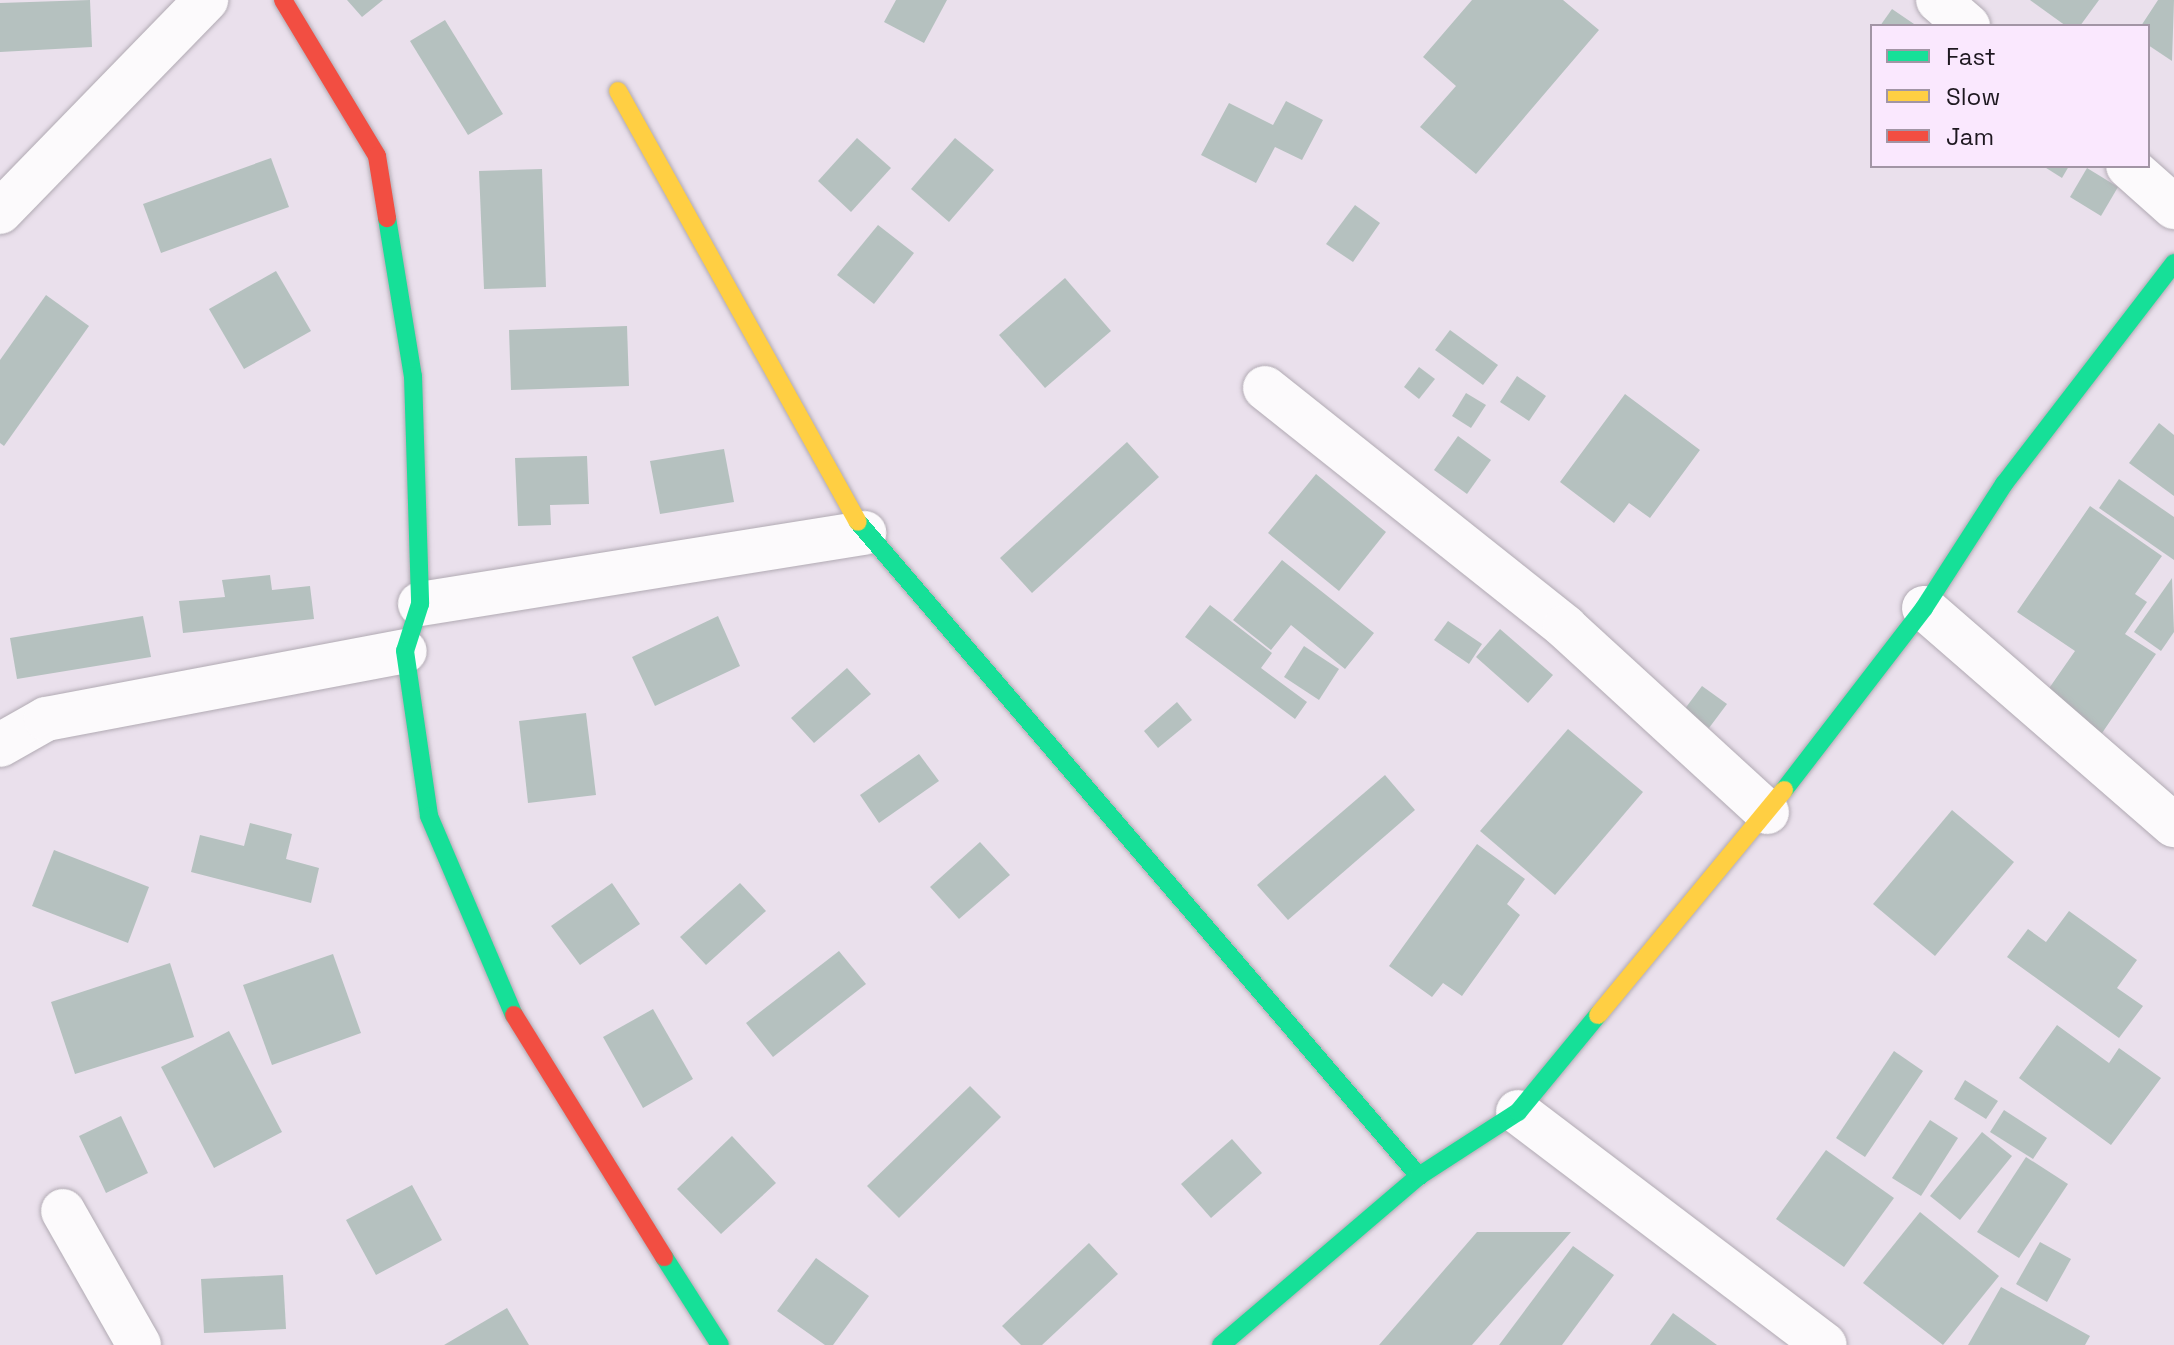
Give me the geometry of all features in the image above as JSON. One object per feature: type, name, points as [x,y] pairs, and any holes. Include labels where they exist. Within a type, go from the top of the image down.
[{"type":"street","points":[[0,212],[206,0]]},
{"type":"street","points":[[283,0],[377,156],[413,376],[420,604],[405,651],[429,816],[520,1029],[720,1345]]},
{"type":"street","points":[[1938,0],[1966,24]]},
{"type":"street","points":[[618,91],[864,533],[1419,1176]]},
{"type":"street","points":[[2130,168],[2174,207]]},
{"type":"street","points":[[1221,1345],[1419,1176],[1518,1112],[1767,812],[1924,608],[2004,484],[2174,263]]},
{"type":"street","points":[[1265,388],[1565,627],[1767,812]]},
{"type":"street","points":[[420,604],[864,533]]},
{"type":"street","points":[[1924,608],[2174,825]]},
{"type":"street","points":[[0,745],[46,719],[405,651]]},
{"type":"street","points":[[1518,1112],[1825,1345]]},
{"type":"street","points":[[63,1211],[139,1345]]},
{"type":"building","points":[[90,0],[92,47],[0,52],[0,3]]},
{"type":"building","points":[[347,0],[383,0],[362,17]]},
{"type":"building","points":[[896,0],[947,0],[924,43],[884,22]]},
{"type":"building","points":[[1472,0],[1563,0],[1599,30],[1476,174],[1420,127],[1456,86],[1423,57]]},
{"type":"building","points":[[2030,0],[2099,0],[2081,24],[2063,24]]},
{"type":"building","points":[[2158,0],[2174,0],[2172,61],[2150,46],[2150,24],[2142,24]]},
{"type":"building","points":[[1892,9],[1914,24],[1881,24]]},
{"type":"building","points":[[445,20],[503,114],[468,135],[410,41]]},
{"type":"building","points":[[1286,101],[1323,120],[1302,160],[1275,147],[1256,183],[1201,155],[1229,103],[1273,125]]},
{"type":"building","points":[[857,138],[891,168],[851,212],[818,181]]},
{"type":"building","points":[[955,138],[994,170],[949,222],[911,189]]},
{"type":"building","points":[[271,158],[289,207],[161,253],[143,204]]},
{"type":"building","points":[[2046,168],[2068,168],[2062,178]]},
{"type":"building","points":[[2087,168],[2118,187],[2101,216],[2070,197]]},
{"type":"building","points":[[542,169],[546,287],[484,289],[479,171]]},
{"type":"building","points":[[1355,205],[1380,223],[1353,262],[1326,244]]},
{"type":"building","points":[[878,225],[914,253],[874,304],[837,275]]},
{"type":"building","points":[[276,271],[311,331],[244,369],[209,309]]},
{"type":"building","points":[[1065,278],[1111,331],[1045,388],[999,335]]},
{"type":"building","points":[[46,295],[89,326],[4,446],[0,443],[0,360]]},
{"type":"building","points":[[627,326],[629,386],[511,390],[509,330]]},
{"type":"building","points":[[1450,330],[1498,365],[1483,385],[1435,350]]},
{"type":"building","points":[[1419,367],[1435,379],[1419,399],[1404,387]]},
{"type":"building","points":[[1517,376],[1546,396],[1529,421],[1500,402]]},
{"type":"building","points":[[1466,393],[1486,405],[1471,428],[1452,416]]},
{"type":"building","points":[[1625,394],[1700,450],[1650,518],[1629,503],[1614,523],[1560,482]]},
{"type":"building","points":[[2159,423],[2174,435],[2174,496],[2129,463]]},
{"type":"building","points":[[1458,436],[1491,460],[1467,494],[1434,470]]},
{"type":"building","points":[[1127,442],[1159,477],[1032,593],[1000,558]]},
{"type":"building","points":[[724,449],[734,502],[660,514],[650,461]]},
{"type":"building","points":[[587,456],[589,504],[550,505],[551,525],[518,526],[515,458]]},
{"type":"building","points":[[1316,474],[1386,532],[1339,591],[1268,533]]},
{"type":"building","points":[[2119,479],[2174,517],[2174,560],[2099,508]]},
{"type":"building","points":[[2090,506],[2162,556],[2135,594],[2147,602],[2125,634],[2156,654],[2100,736],[2043,697],[2075,651],[2017,612]]},
{"type":"building","points":[[1282,560],[1374,633],[1345,669],[1291,625],[1271,650],[1233,620]]},
{"type":"building","points":[[270,575],[272,590],[310,586],[314,619],[183,633],[179,601],[225,597],[222,580]]},
{"type":"building","points":[[2172,578],[2174,632],[2161,651],[2134,632]]},
{"type":"building","points":[[1210,605],[1272,653],[1261,668],[1307,702],[1295,719],[1185,637]]},
{"type":"building","points":[[143,616],[151,657],[17,679],[10,638]]},
{"type":"building","points":[[718,616],[740,666],[655,706],[632,657]]},
{"type":"building","points":[[1448,621],[1482,644],[1469,664],[1434,640]]},
{"type":"building","points":[[1500,629],[1553,675],[1528,703],[1476,657]]},
{"type":"building","points":[[1304,646],[1339,669],[1319,700],[1284,677]]},
{"type":"building","points":[[847,668],[871,694],[814,743],[791,718]]},
{"type":"building","points":[[1702,686],[1727,704],[1709,728],[1684,710]]},
{"type":"building","points":[[1177,702],[1192,720],[1158,748],[1144,731]]},
{"type":"building","points":[[586,713],[596,795],[528,803],[519,721]]},
{"type":"building","points":[[1568,729],[1643,792],[1555,895],[1480,831]]},
{"type":"building","points":[[919,754],[939,781],[879,823],[860,795]]},
{"type":"building","points":[[1385,775],[1415,810],[1288,920],[1257,885]]},
{"type":"building","points":[[1952,810],[2014,862],[1935,956],[1873,904]]},
{"type":"building","points":[[250,823],[292,834],[286,859],[319,868],[311,903],[191,872],[200,835],[244,846]]},
{"type":"building","points":[[980,842],[1010,875],[959,919],[930,887]]},
{"type":"building","points":[[1477,844],[1525,879],[1507,904],[1520,915],[1462,996],[1443,983],[1432,997],[1389,966]]},
{"type":"building","points":[[54,850],[149,887],[128,943],[32,906]]},
{"type":"building","points":[[612,883],[640,924],[580,965],[551,926]]},
{"type":"building","points":[[740,883],[766,911],[706,965],[680,937]]},
{"type":"building","points":[[2069,911],[2137,960],[2117,988],[2143,1006],[2119,1038],[2007,957],[2028,929],[2046,942]]},
{"type":"building","points":[[839,951],[866,984],[773,1057],[746,1023]]},
{"type":"building","points":[[333,954],[361,1033],[272,1065],[243,985]]},
{"type":"building","points":[[170,963],[194,1037],[75,1074],[51,1002]]},
{"type":"building","points":[[653,1009],[693,1079],[643,1108],[603,1037]]},
{"type":"building","points":[[2057,1025],[2109,1063],[2119,1048],[2161,1078],[2111,1145],[2019,1078]]},
{"type":"building","points":[[229,1031],[282,1132],[214,1168],[161,1067]]},
{"type":"building","points":[[1894,1051],[1923,1071],[1865,1157],[1836,1138]]},
{"type":"building","points":[[1965,1080],[1998,1101],[1986,1119],[1954,1099]]},
{"type":"building","points":[[970,1086],[1001,1117],[899,1218],[867,1186]]},
{"type":"building","points":[[2004,1110],[2047,1138],[2033,1159],[1990,1132]]},
{"type":"building","points":[[121,1116],[148,1173],[106,1193],[79,1136]]},
{"type":"building","points":[[1930,1120],[1958,1138],[1921,1196],[1892,1178]]},
{"type":"building","points":[[1982,1132],[2012,1156],[1960,1220],[1930,1196]]},
{"type":"building","points":[[732,1136],[776,1183],[721,1234],[677,1189]]},
{"type":"building","points":[[1232,1139],[1262,1173],[1211,1218],[1181,1184]]},
{"type":"building","points":[[1826,1150],[1894,1198],[1844,1267],[1776,1219]]},
{"type":"building","points":[[2026,1157],[2068,1184],[2019,1258],[1977,1232]]},
{"type":"building","points":[[412,1185],[442,1240],[376,1275],[346,1220]]},
{"type":"building","points":[[1920,1212],[1999,1276],[1943,1345],[1863,1283]]},
{"type":"building","points":[[1477,1232],[1571,1232],[1472,1345],[1379,1345]]},
{"type":"building","points":[[2040,1242],[2071,1259],[2047,1302],[2016,1284]]},
{"type":"building","points":[[1089,1243],[1118,1274],[1042,1345],[1021,1345],[1002,1326]]},
{"type":"building","points":[[1573,1246],[1614,1275],[1562,1345],[1499,1345]]},
{"type":"building","points":[[816,1258],[869,1296],[833,1345],[825,1345],[777,1311]]},
{"type":"building","points":[[283,1275],[286,1329],[204,1333],[201,1279]]},
{"type":"building","points":[[2001,1287],[2090,1336],[2085,1345],[1968,1345]]},
{"type":"building","points":[[507,1308],[529,1345],[444,1345]]},
{"type":"building","points":[[1673,1313],[1717,1345],[1650,1345]]},
{"type":"traffic: fast","points":[[387,218],[413,376],[420,604],[405,651],[429,816],[514,1015]]},
{"type":"traffic: fast","points":[[1784,790],[1924,608],[2004,484],[2174,263]]},
{"type":"traffic: fast","points":[[858,522],[1419,1176]]},
{"type":"traffic: fast","points":[[1221,1345],[1419,1176],[1518,1112],[1598,1015]]},
{"type":"traffic: fast","points":[[664,1257],[720,1345]]},
{"type":"traffic: slow","points":[[618,91],[858,522]]},
{"type":"traffic: slow","points":[[1598,1015],[1784,790]]},
{"type":"traffic: jam","points":[[283,0],[377,156],[387,218]]},
{"type":"traffic: jam","points":[[514,1015],[664,1257]]}]
